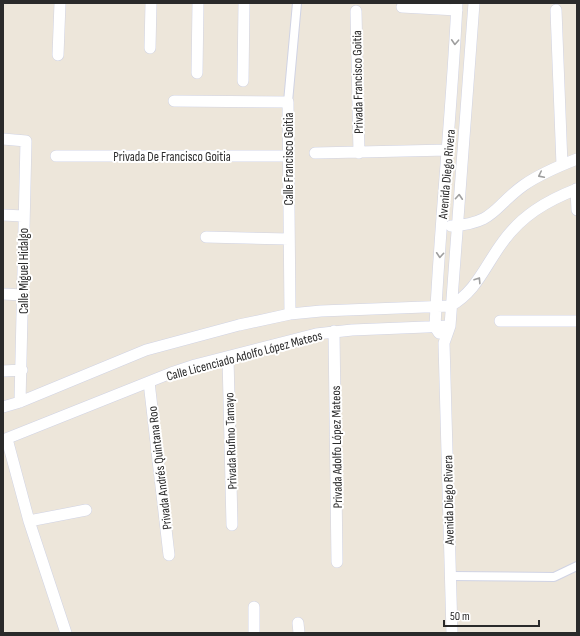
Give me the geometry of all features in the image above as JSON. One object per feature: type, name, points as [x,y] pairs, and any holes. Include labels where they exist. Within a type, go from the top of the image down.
[{"type":"street","points":[[58,55],[60,3]]},
{"type":"street","points":[[150,48],[151,3]]},
{"type":"street","points":[[197,73],[198,3]]},
{"type":"street","points":[[243,81],[244,3]]},
{"type":"street","name":"Calle Francisco Goitia","points":[[290,314],[287,156],[288,102],[297,3]]},
{"type":"street","name":"Avenida Diego Rivera","points":[[452,633],[444,344],[450,326],[450,306],[474,3]]},
{"type":"street","points":[[402,7],[457,6]]},
{"type":"street","name":"Avenida Diego Rivera","points":[[444,344],[435,327],[452,98],[457,6]]},
{"type":"street","name":"Privada Francisco Goitia","points":[[356,10],[359,153]]},
{"type":"street","points":[[556,10],[562,165]]},
{"type":"street","points":[[452,98],[467,99]]},
{"type":"street","points":[[174,101],[288,102]]},
{"type":"street","name":"Calle Miguel Hidalgo","points":[[3,139],[26,141],[23,216],[22,370],[20,402]]},
{"type":"street","points":[[315,153],[448,150]]},
{"type":"street","name":"Privada De Francisco Goitia","points":[[56,156],[287,156]]},
{"type":"street","points":[[442,227],[457,226],[484,219],[496,212],[523,186],[562,165],[577,159]]},
{"type":"street","points":[[450,306],[467,295],[501,243],[517,224],[542,205],[576,189],[577,210]]},
{"type":"street","points":[[3,215],[23,216]]},
{"type":"street","points":[[206,237],[289,239]]},
{"type":"street","points":[[3,294],[23,295]]},
{"type":"street","name":"Calle Licenciado Adolfo López Mateos","points":[[3,407],[20,402],[146,350],[182,339],[290,314],[353,308],[450,306]]},
{"type":"street","points":[[500,321],[577,321]]},
{"type":"street","name":"Calle Licenciado Adolfo López Mateos","points":[[5,439],[195,365],[316,334],[334,331],[450,326]]},
{"type":"street","name":"Privada Adolfo López Mateos","points":[[334,331],[337,562]]},
{"type":"street","name":"Privada Rufino Tamayo","points":[[228,357],[232,525]]},
{"type":"street","points":[[3,371],[22,370]]},
{"type":"street","name":"Privada Andrés Quintana Roo","points":[[149,382],[169,555]]},
{"type":"street","points":[[5,439],[28,521],[66,633]]},
{"type":"street","points":[[28,521],[86,510]]},
{"type":"street","points":[[450,576],[554,577],[577,566]]},
{"type":"street","points":[[254,607],[254,633]]}]
